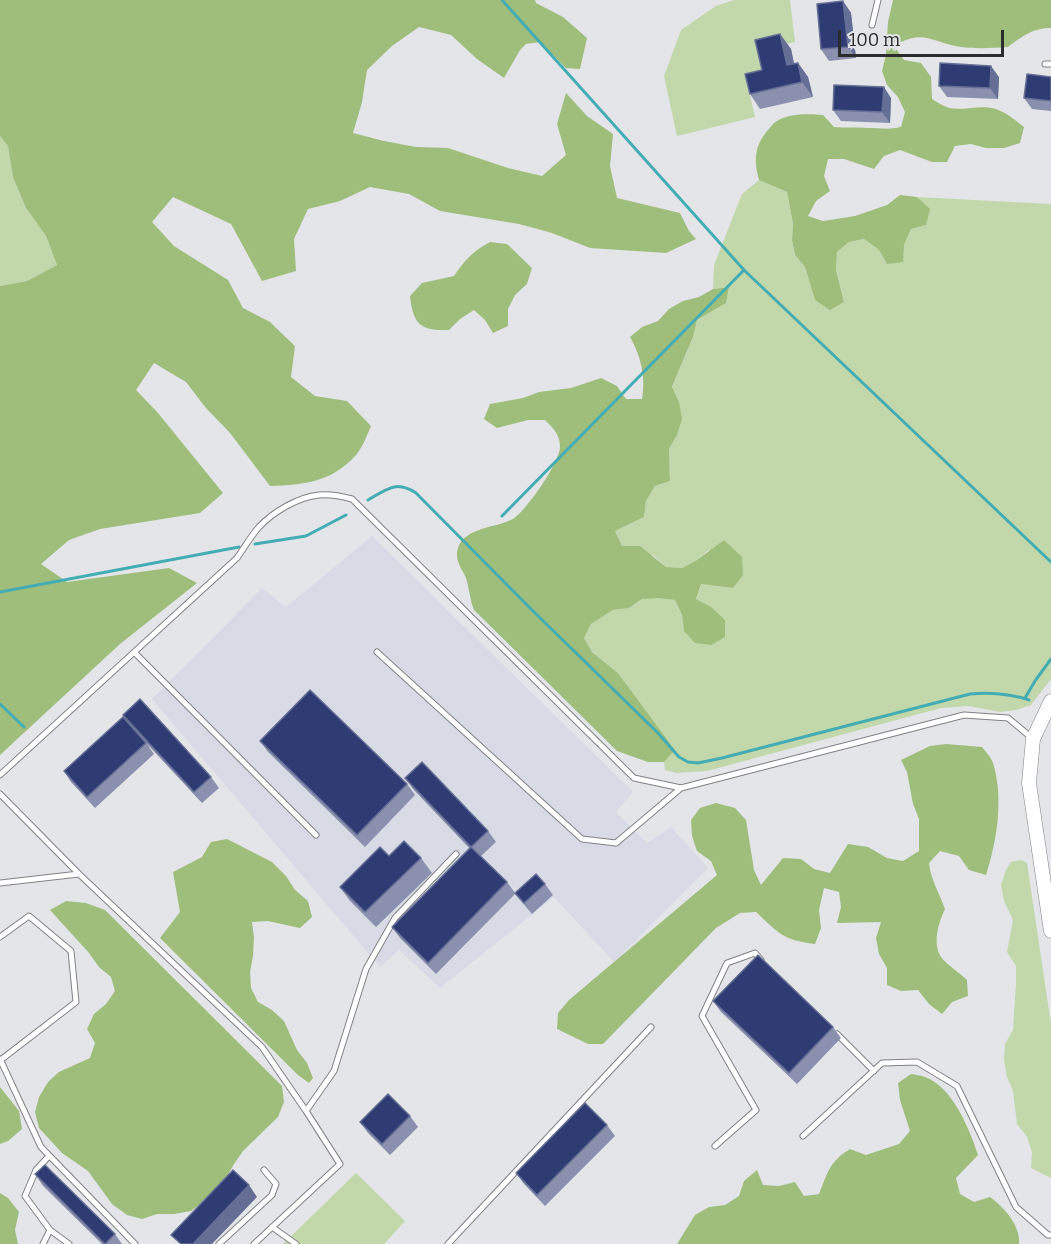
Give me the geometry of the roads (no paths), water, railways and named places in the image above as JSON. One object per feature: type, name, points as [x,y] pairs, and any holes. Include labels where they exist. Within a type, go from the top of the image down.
[{"type":"street","points":[[1051,700],[1033,739],[1029,783],[1051,931]]},
{"type":"lane","points":[[872,25],[878,0]]},
{"type":"lane","points":[[0,775],[237,558],[259,528],[272,516],[287,506],[318,495],[336,495],[352,499],[634,778],[681,788]]},
{"type":"lane","points":[[377,652],[582,839],[616,843],[681,788],[964,716],[1008,718],[1033,739]]},
{"type":"lane","points":[[135,653],[316,835]]},
{"type":"lane","points":[[0,794],[79,874],[262,1047],[340,1164],[254,1244]]},
{"type":"lane","points":[[306,1111],[334,1071],[366,969],[395,918],[456,854]]},
{"type":"lane","points":[[0,883],[79,874]]},
{"type":"lane","points":[[0,937],[29,916],[71,951],[76,1002],[1,1059],[41,1147],[135,1244]]},
{"type":"lane","points":[[715,1146],[756,1110],[702,1016],[727,963],[755,953],[765,966]]},
{"type":"lane","points":[[448,1244],[651,1027]]},
{"type":"lane","points":[[833,1030],[874,1071]]},
{"type":"lane","points":[[803,1136],[882,1063],[917,1062],[957,1086],[1016,1207],[1048,1235],[1051,1235]]},
{"type":"lane","points":[[49,1156],[36,1170],[26,1196],[50,1230],[69,1244]]},
{"type":"lane","points":[[219,1244],[272,1195],[276,1184],[264,1170]]},
{"type":"lane","points":[[272,1227],[296,1244]]},
{"type":"lane","points":[[43,1244],[50,1230]]},
{"type":"waterway","points":[[502,0],[744,270],[1051,562]]},
{"type":"waterway","points":[[502,516],[744,270]]},
{"type":"waterway","points":[[368,500],[392,487],[403,487],[416,493],[658,733],[679,757],[688,762],[698,763],[722,758],[970,694],[999,694],[1029,700]]},
{"type":"waterway","points":[[255,544],[306,536],[346,515]]},
{"type":"waterway","points":[[0,592],[239,547]]},
{"type":"waterway","points":[[1025,698],[1051,659]]},
{"type":"waterway","points":[[0,704],[24,727]]}]
